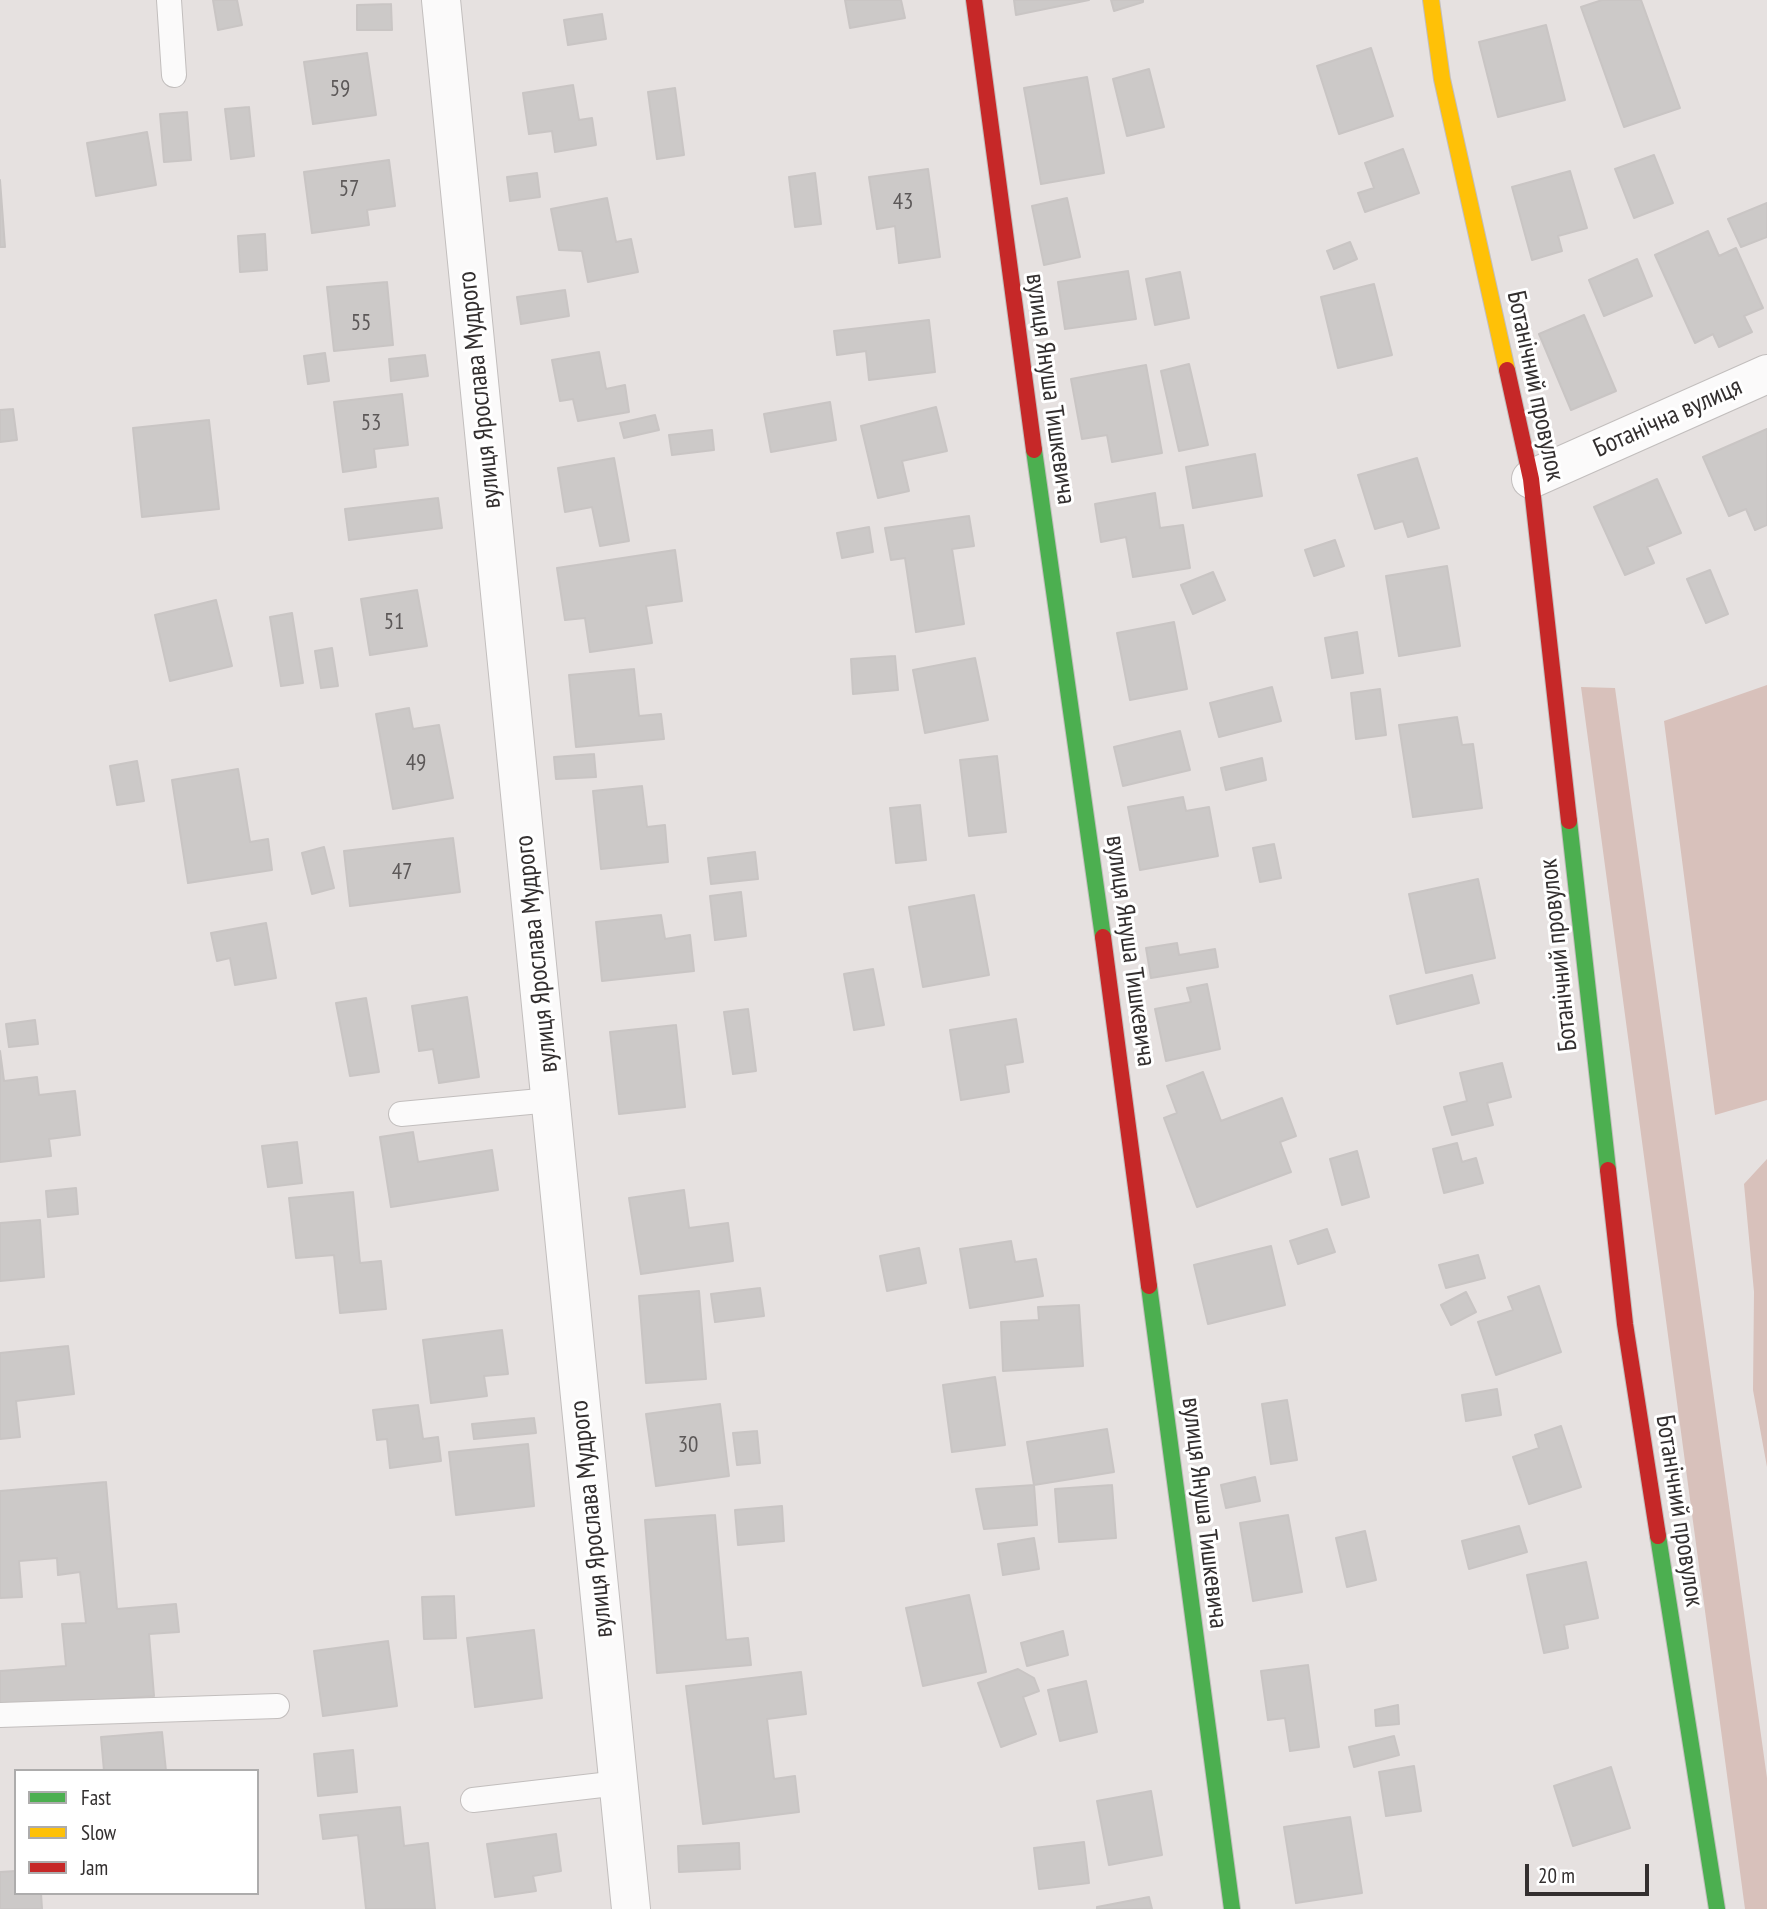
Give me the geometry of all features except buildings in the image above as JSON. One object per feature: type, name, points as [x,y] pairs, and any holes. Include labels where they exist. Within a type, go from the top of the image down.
[{"type":"street","name":"вулиця Ярослава Мудрого","points":[[441,0],[631,1909]]},
{"type":"street","name":"вулиця Януша Тишкевича","points":[[974,0],[1017,333],[1092,853],[1231,1909]]},
{"type":"street","name":"Ботанічний провулок","points":[[1432,0],[1442,79],[1531,479],[1625,1324],[1717,1909]]},
{"type":"street","name":"Ботанічна вулиця","points":[[1531,479],[1767,374]]},
{"type":"lane","points":[[169,0],[174,75]]},
{"type":"lane","points":[[401,1114],[551,1100]]},
{"type":"lane","points":[[0,1715],[277,1706]]},
{"type":"lane","points":[[472,1800],[619,1783]]},
{"type":"shaded area","points":[[1767,685],[1767,1100],[1715,1115],[1664,721]]},
{"type":"shaded area","points":[[1581,687],[1615,688],[1767,1778],[1767,1909],[1745,1909]]},
{"type":"shaded area","points":[[1767,1159],[1767,1467],[1753,1390],[1754,1292],[1744,1184]]},
{"type":"traffic: fast","points":[[1034,450],[1103,937]]},
{"type":"traffic: fast","points":[[1569,821],[1608,1170]]},
{"type":"traffic: fast","points":[[1149,1286],[1232,1909]]},
{"type":"traffic: fast","points":[[1658,1536],[1717,1909]]},
{"type":"traffic: slow","points":[[1431,0],[1442,79],[1507,370]]},
{"type":"traffic: jam","points":[[974,0],[1034,450]]},
{"type":"traffic: jam","points":[[1507,370],[1531,479],[1569,821]]},
{"type":"traffic: jam","points":[[1103,937],[1149,1286]]},
{"type":"traffic: jam","points":[[1608,1170],[1625,1324],[1658,1536]]}]
